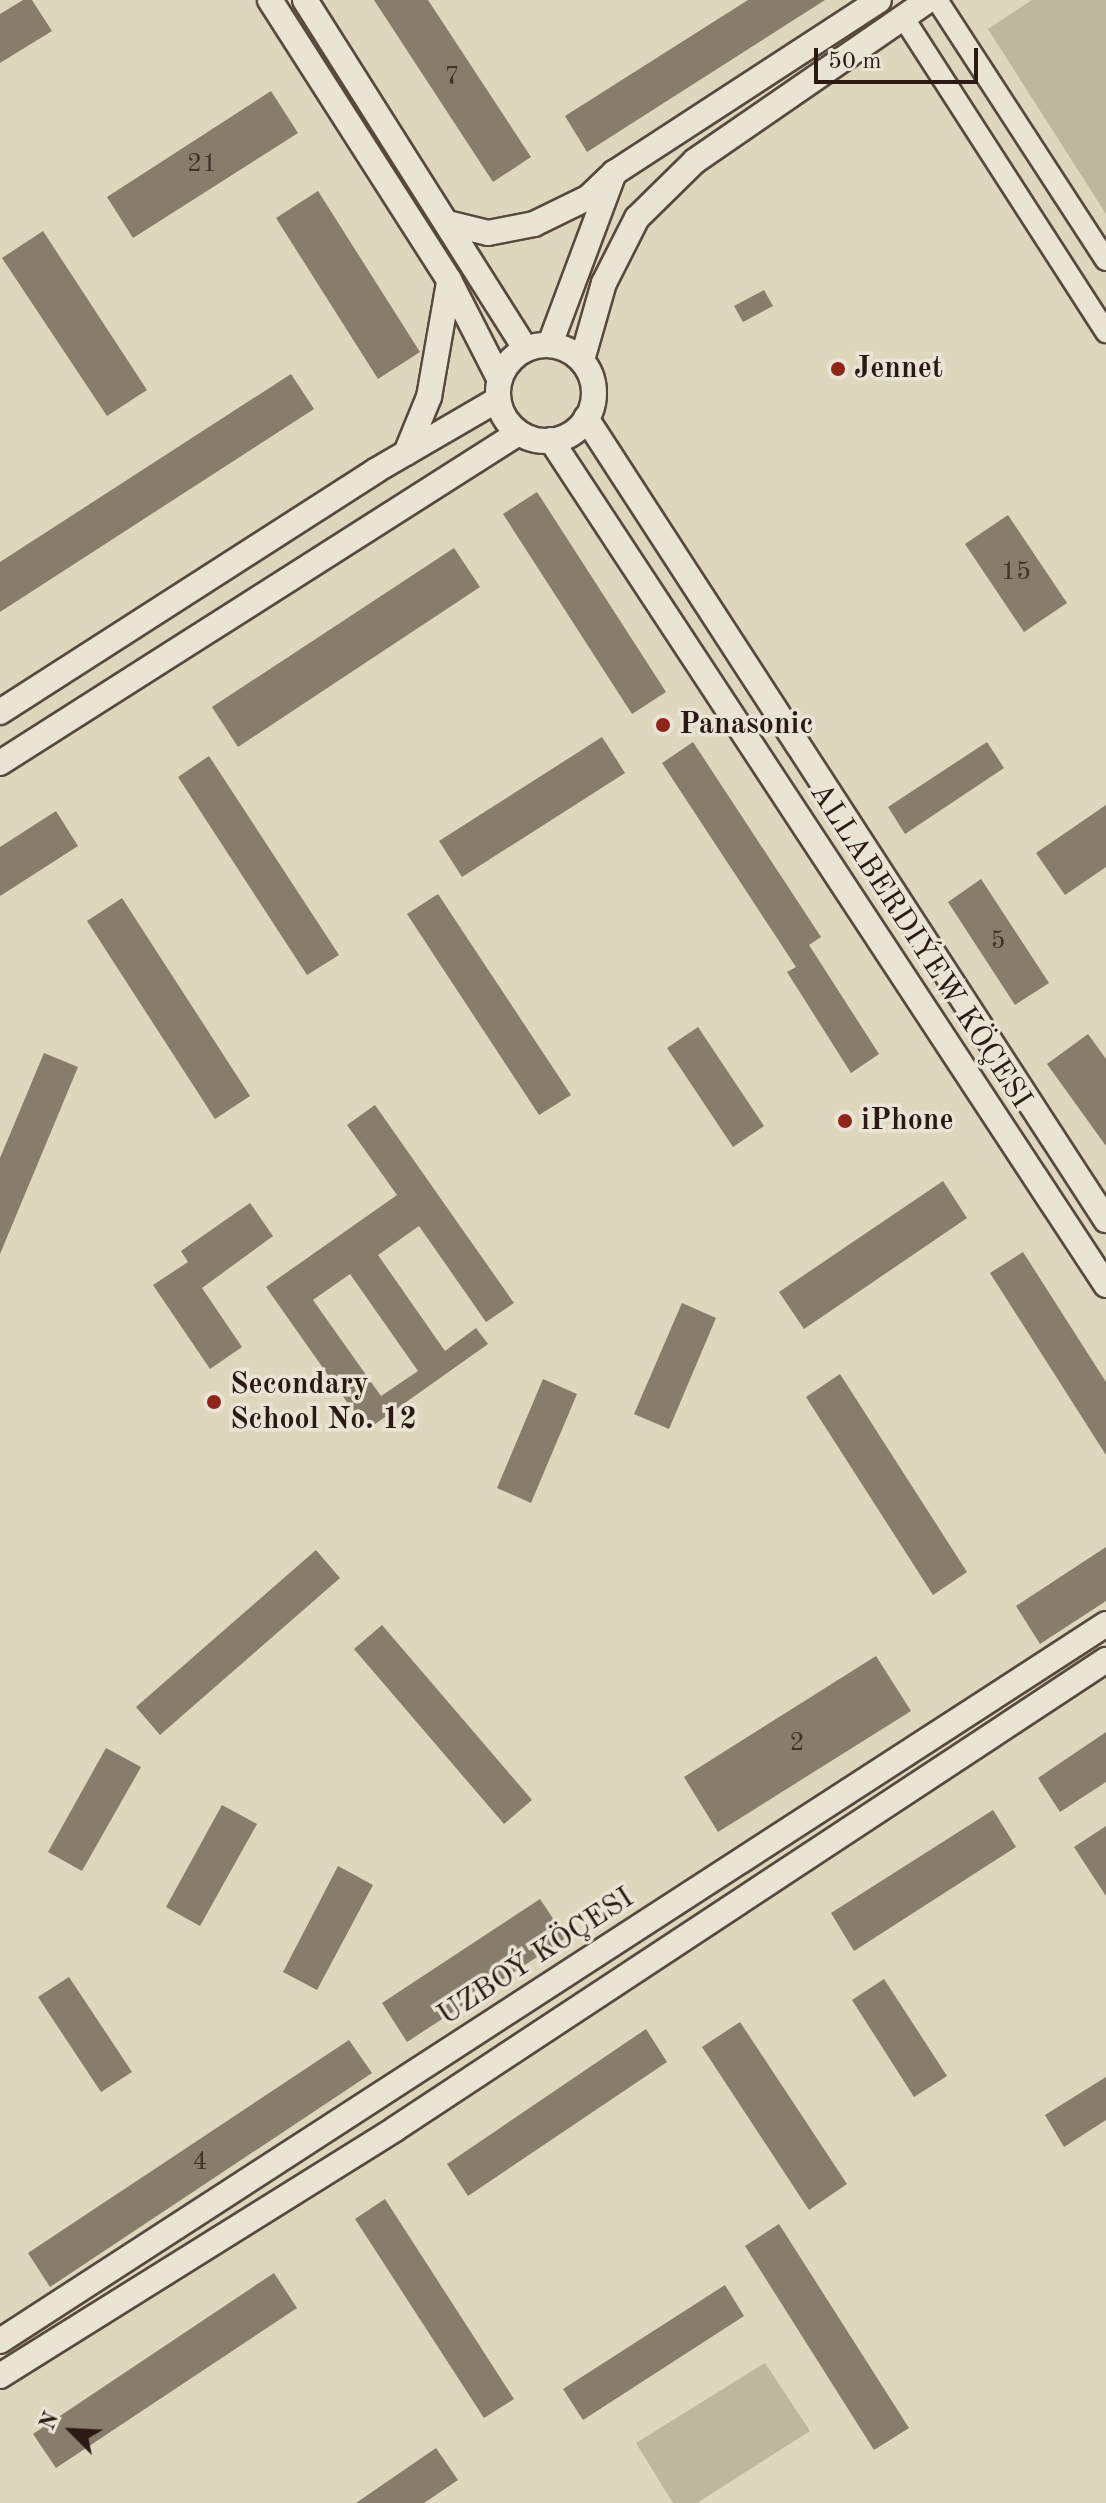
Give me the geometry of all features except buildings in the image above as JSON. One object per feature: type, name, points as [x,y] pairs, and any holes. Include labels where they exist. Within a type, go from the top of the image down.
[{"type":"street","points":[[270,0],[449,280],[517,434]]},
{"type":"street","points":[[0,763],[517,434],[551,440],[571,433],[586,418],[593,379],[582,360],[568,348],[538,346],[447,223],[305,0]]},
{"type":"street","points":[[447,223],[488,233],[534,224],[589,197],[614,173],[879,0]]},
{"type":"street","points":[[582,360],[604,283],[637,218],[695,161],[928,0]]},
{"type":"street","points":[[937,0],[1106,260]]},
{"type":"street","points":[[903,17],[1106,332]]},
{"type":"street","points":[[0,712],[406,453],[498,389],[538,346],[614,173]]},
{"type":"street","points":[[406,453],[429,397],[449,280]]},
{"type":"street","name":"ALLABERDIÝEW KÖÇESI","points":[[586,418],[1106,1220]]},
{"type":"street","name":"ALLABERDIÝEW KÖÇESI","points":[[551,440],[1106,1285]]},
{"type":"street","name":"UZBOÝ KÖÇESI","points":[[0,2341],[1106,1624]]},
{"type":"street","points":[[0,2376],[395,2129],[1106,1660]]},
{"type":"shaded area","points":[[1032,0],[1106,0],[1106,214],[988,29]]},
{"type":"shaded area","points":[[765,2363],[810,2431],[697,2503],[673,2503],[636,2443]]},
{"type":"place","name":"Jennet","points":[[838,369]]},
{"type":"place","name":"Panasonic","points":[[663,725]]},
{"type":"place","name":"iPhone","points":[[845,1121]]},
{"type":"place","name":"Secondary School No. 12","points":[[214,1402]]}]
